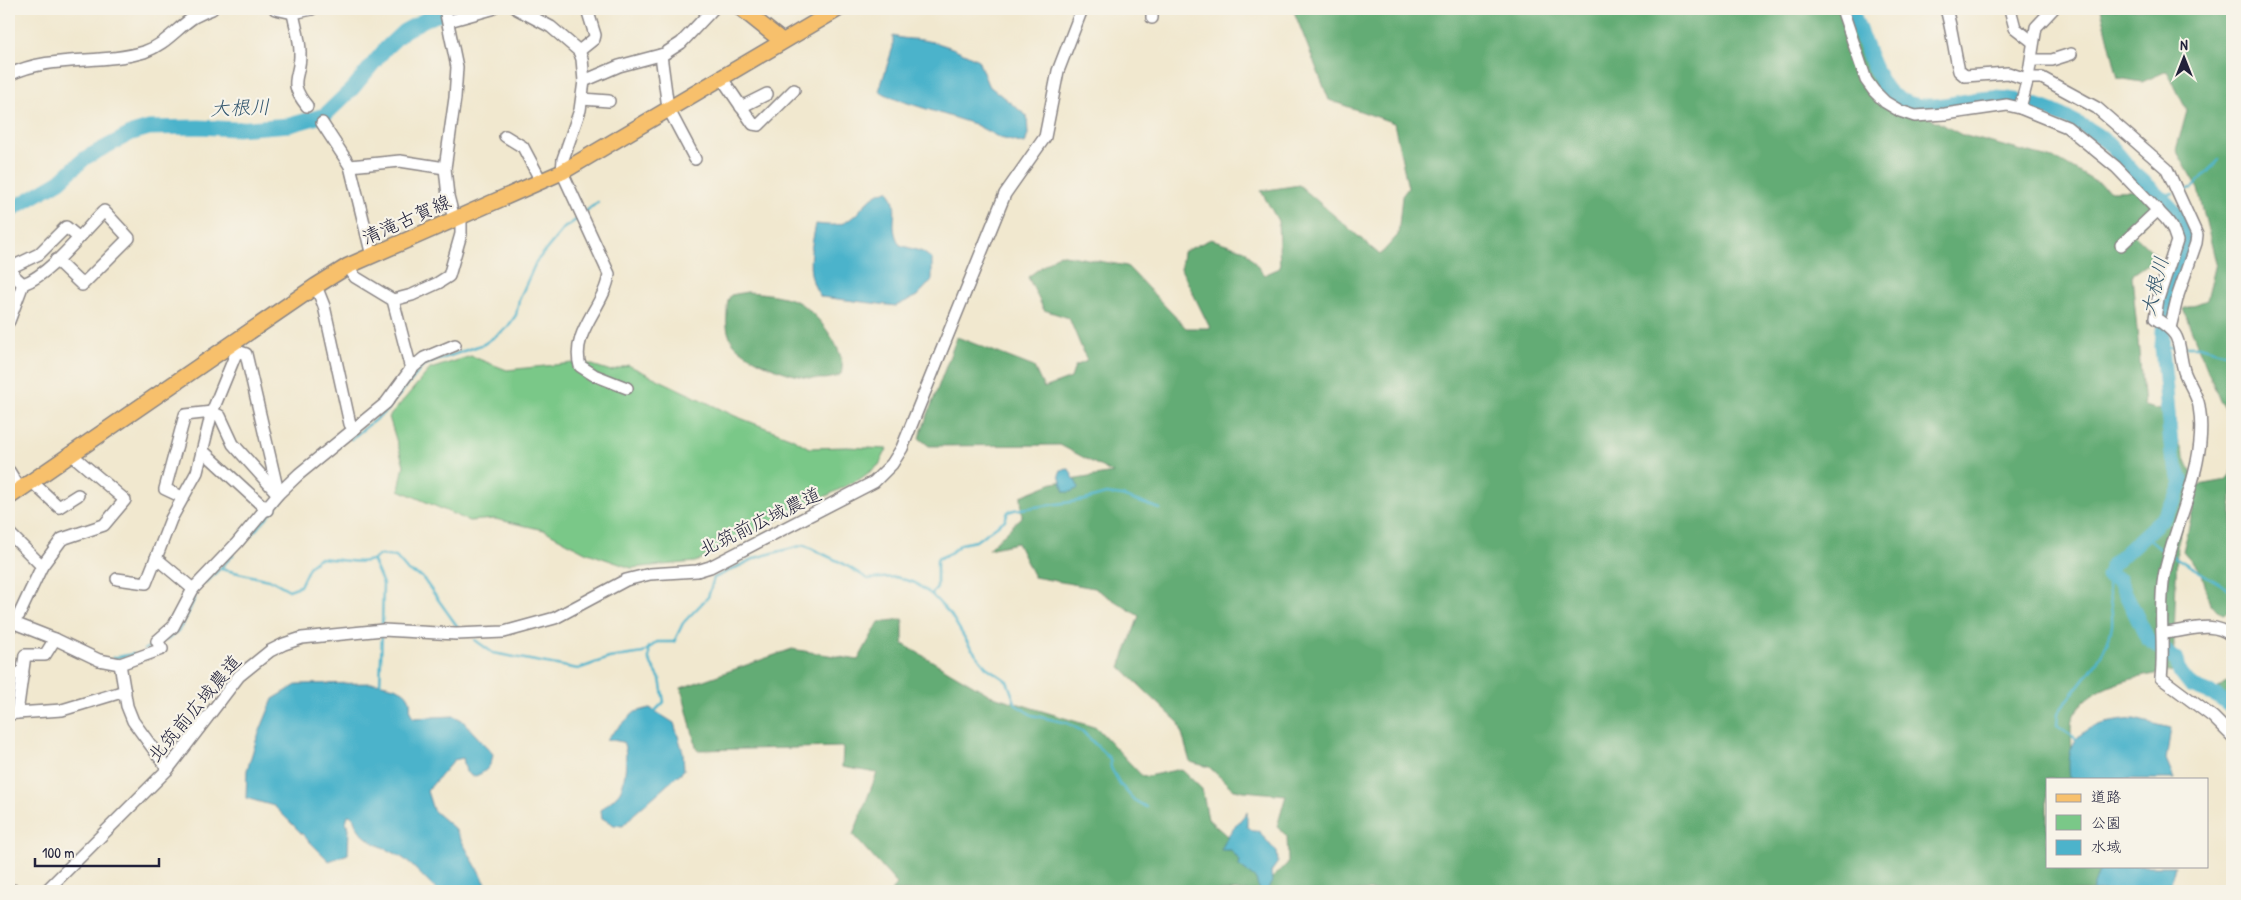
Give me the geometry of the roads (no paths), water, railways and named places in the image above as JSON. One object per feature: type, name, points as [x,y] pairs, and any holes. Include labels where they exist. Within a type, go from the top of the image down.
[{"type":"main road","points":[[742,9],[782,42]]},
{"type":"main road","name":"清滝古賀線","points":[[20,489],[235,348],[316,286],[348,266],[562,172],[835,9]]},
{"type":"street","points":[[9,75],[37,65],[126,56],[146,51],[163,43],[194,17],[212,9]]},
{"type":"street","points":[[275,9],[293,13],[312,9]]},
{"type":"street","points":[[393,300],[412,295],[449,276],[461,234],[458,218],[448,196],[445,168],[455,98],[457,67],[445,9]]},
{"type":"street","points":[[449,21],[492,9]]},
{"type":"street","points":[[517,9],[551,26],[579,51],[584,81],[582,99],[576,126],[563,159],[562,172],[609,274],[583,333],[576,354],[580,366],[594,375],[627,388]]},
{"type":"street","points":[[579,51],[594,39],[595,29],[587,9]]},
{"type":"street","points":[[584,81],[619,66],[662,55],[681,42],[713,9]]},
{"type":"street","name":"北筑前広域農道","points":[[46,891],[168,769],[239,676],[270,651],[284,644],[302,638],[375,631],[474,634],[523,629],[555,618],[626,580],[650,574],[698,571],[710,567],[874,482],[892,464],[902,448],[1005,194],[1046,137],[1060,65],[1082,9]]},
{"type":"street","points":[[1842,9],[1866,80],[1879,96],[1900,111],[1915,116],[2007,105],[2020,108],[2068,127],[2116,168],[2158,210],[2172,227],[2177,241],[2158,299],[2155,318],[2170,328],[2180,343],[2184,371],[2199,405],[2200,428],[2191,489],[2182,509],[2164,575],[2161,678],[2213,717],[2232,736]]},
{"type":"street","points":[[1946,9],[1952,29],[1959,71],[1965,76],[2008,73],[2028,78],[2042,78],[2097,108],[2167,169],[2197,235],[2170,328]]},
{"type":"street","points":[[2010,9],[2015,28],[2033,42]]},
{"type":"street","points":[[2020,108],[2032,60],[2033,42],[2039,22],[2053,9]]},
{"type":"street","points":[[293,13],[300,52],[295,86],[298,94],[307,106]]},
{"type":"street","points":[[2032,60],[2052,60],[2071,54]]},
{"type":"street","points":[[662,55],[668,108],[695,159]]},
{"type":"street","points":[[720,77],[753,124],[759,125],[794,90]]},
{"type":"street","points":[[741,106],[768,94]]},
{"type":"street","points":[[582,99],[609,102]]},
{"type":"street","points":[[322,123],[350,166],[372,256]]},
{"type":"street","points":[[505,136],[522,147],[541,181]]},
{"type":"street","points":[[350,166],[400,161],[445,168]]},
{"type":"street","points":[[2121,245],[2158,210]]},
{"type":"street","points":[[9,321],[23,284],[45,273],[56,260],[104,211],[129,238],[82,285],[56,260]]},
{"type":"street","points":[[23,284],[14,275],[12,267],[39,254],[66,226],[78,237]]},
{"type":"street","points":[[348,266],[355,277],[393,300],[411,369]]},
{"type":"street","points":[[316,286],[324,306],[350,424],[356,428]]},
{"type":"street","points":[[9,621],[55,639],[99,660],[120,664],[162,648],[157,641],[172,627],[193,588],[267,510],[278,494],[299,474],[386,403],[411,369],[424,358],[455,345]]},
{"type":"street","points":[[117,579],[146,583],[182,497],[197,472],[204,451],[212,412],[235,348],[246,354],[278,494]]},
{"type":"street","points":[[182,497],[165,490],[185,415],[212,412],[220,416],[233,444],[278,494]]},
{"type":"street","points":[[204,451],[267,510]]},
{"type":"street","points":[[19,615],[42,566],[62,539],[104,525],[125,500],[71,454]]},
{"type":"street","points":[[9,471],[20,489],[59,506],[78,495]]},
{"type":"street","points":[[9,533],[42,566]]},
{"type":"street","points":[[156,558],[193,588]]},
{"type":"street","points":[[2163,633],[2211,626],[2224,629],[2232,636]]},
{"type":"street","points":[[55,639],[46,655],[25,655],[23,674],[13,713],[62,710],[125,691]]},
{"type":"street","points":[[120,664],[133,721],[168,769]]},
{"type":"street","points":[[9,674],[23,674]]},
{"type":"street","points":[[9,890],[17,891]]},
{"type":"water","points":[[893,36],[941,44],[978,60],[988,85],[1027,116],[1028,134],[1025,144],[1000,138],[974,124],[895,99],[879,91],[893,47]]},
{"type":"water","points":[[888,190],[894,205],[894,230],[896,237],[900,245],[923,252],[932,259],[932,280],[917,296],[896,306],[821,297],[812,280],[810,262],[816,224],[832,225],[843,223],[875,196]]},
{"type":"water","points":[[1069,469],[1079,488],[1070,492],[1064,492],[1059,475],[1061,470]]},
{"type":"water","points":[[376,683],[404,691],[410,700],[413,718],[454,716],[462,720],[493,754],[487,769],[473,777],[466,772],[463,758],[454,760],[427,791],[433,810],[455,829],[490,891],[438,891],[404,859],[374,843],[361,833],[353,816],[348,815],[346,822],[349,828],[348,854],[329,861],[274,806],[246,798],[247,770],[257,738],[273,699],[298,684]]},
{"type":"water","points":[[650,708],[674,723],[683,752],[684,770],[623,826],[614,825],[602,818],[601,810],[621,789],[625,775],[625,746],[623,742],[606,739],[635,712]]},
{"type":"water","points":[[2134,719],[2171,728],[2166,760],[2174,778],[2070,778],[2069,762],[2071,749],[2076,739],[2094,727]]},
{"type":"water","points":[[1247,812],[1247,826],[1253,831],[1259,831],[1277,851],[1278,862],[1271,872],[1272,882],[1266,891],[1259,891],[1256,879],[1239,866],[1240,861],[1231,850],[1221,850],[1229,834]]},
{"type":"water","points":[[2100,868],[2175,868],[2169,891],[2092,891]]},
{"type":"waterway","name":"大根川","points":[[9,211],[60,181],[85,158],[132,133],[149,128],[199,127],[235,129],[290,125],[325,115],[353,88],[386,48],[404,31],[426,19],[455,9]]},
{"type":"waterway","name":"大根川","points":[[1851,9],[1874,67],[1885,88],[1891,94],[1903,101],[1927,106],[1978,99],[2005,98],[2037,106],[2069,119],[2098,135],[2109,144],[2134,173],[2170,207],[2189,230],[2164,318],[2162,347],[2172,456],[2182,482],[2175,501],[2163,518],[2112,565],[2108,576],[2119,580],[2147,638],[2177,661],[2180,672],[2191,686],[2217,696],[2232,708]]},
{"type":"waterway","points":[[2181,190],[2192,188],[2219,160]]},
{"type":"waterway","points":[[2160,197],[2173,193]]},
{"type":"waterway","points":[[585,212],[598,202]]},
{"type":"waterway","points":[[351,439],[386,411],[424,365],[484,344],[507,328],[516,315],[519,300],[536,262],[564,228],[579,218]]},
{"type":"waterway","points":[[2183,346],[2200,346],[2232,355]]},
{"type":"waterway","points":[[2162,347],[2175,347]]},
{"type":"waterway","points":[[245,542],[295,486]]},
{"type":"waterway","points":[[932,594],[937,587],[937,559],[949,554],[961,544],[976,541],[1005,520],[1008,512],[1085,500],[1106,494],[1122,496],[1160,509]]},
{"type":"waterway","points":[[2145,535],[2166,553]]},
{"type":"waterway","points":[[475,640],[493,653],[578,669],[609,658],[643,653],[657,642],[674,642],[683,623],[708,597],[714,578],[758,557],[804,545],[844,564],[868,579],[896,577],[915,583],[932,595],[951,615],[969,645],[986,667],[1007,681],[1016,705],[1032,715],[1067,723],[1082,731],[1110,759],[1111,768],[1120,784],[1134,800],[1146,807]]},
{"type":"waterway","points":[[206,583],[233,555]]},
{"type":"waterway","points":[[221,569],[273,581],[289,590],[300,586],[310,565],[319,558],[360,562],[374,559],[379,555],[396,557],[408,571],[422,577],[457,626]]},
{"type":"waterway","points":[[2173,556],[2232,591]]},
{"type":"waterway","points":[[373,561],[383,584],[382,628]]},
{"type":"waterway","points":[[2079,741],[2057,725],[2058,713],[2090,672],[2109,638],[2112,619],[2108,576]]},
{"type":"waterway","points":[[163,641],[175,634],[179,629],[187,617],[195,597]]},
{"type":"waterway","points":[[380,685],[382,633]]},
{"type":"waterway","points":[[145,649],[155,644]]},
{"type":"waterway","points":[[649,647],[649,660],[660,679],[664,702],[654,712]]},
{"type":"waterway","points":[[113,658],[133,654]]}]
